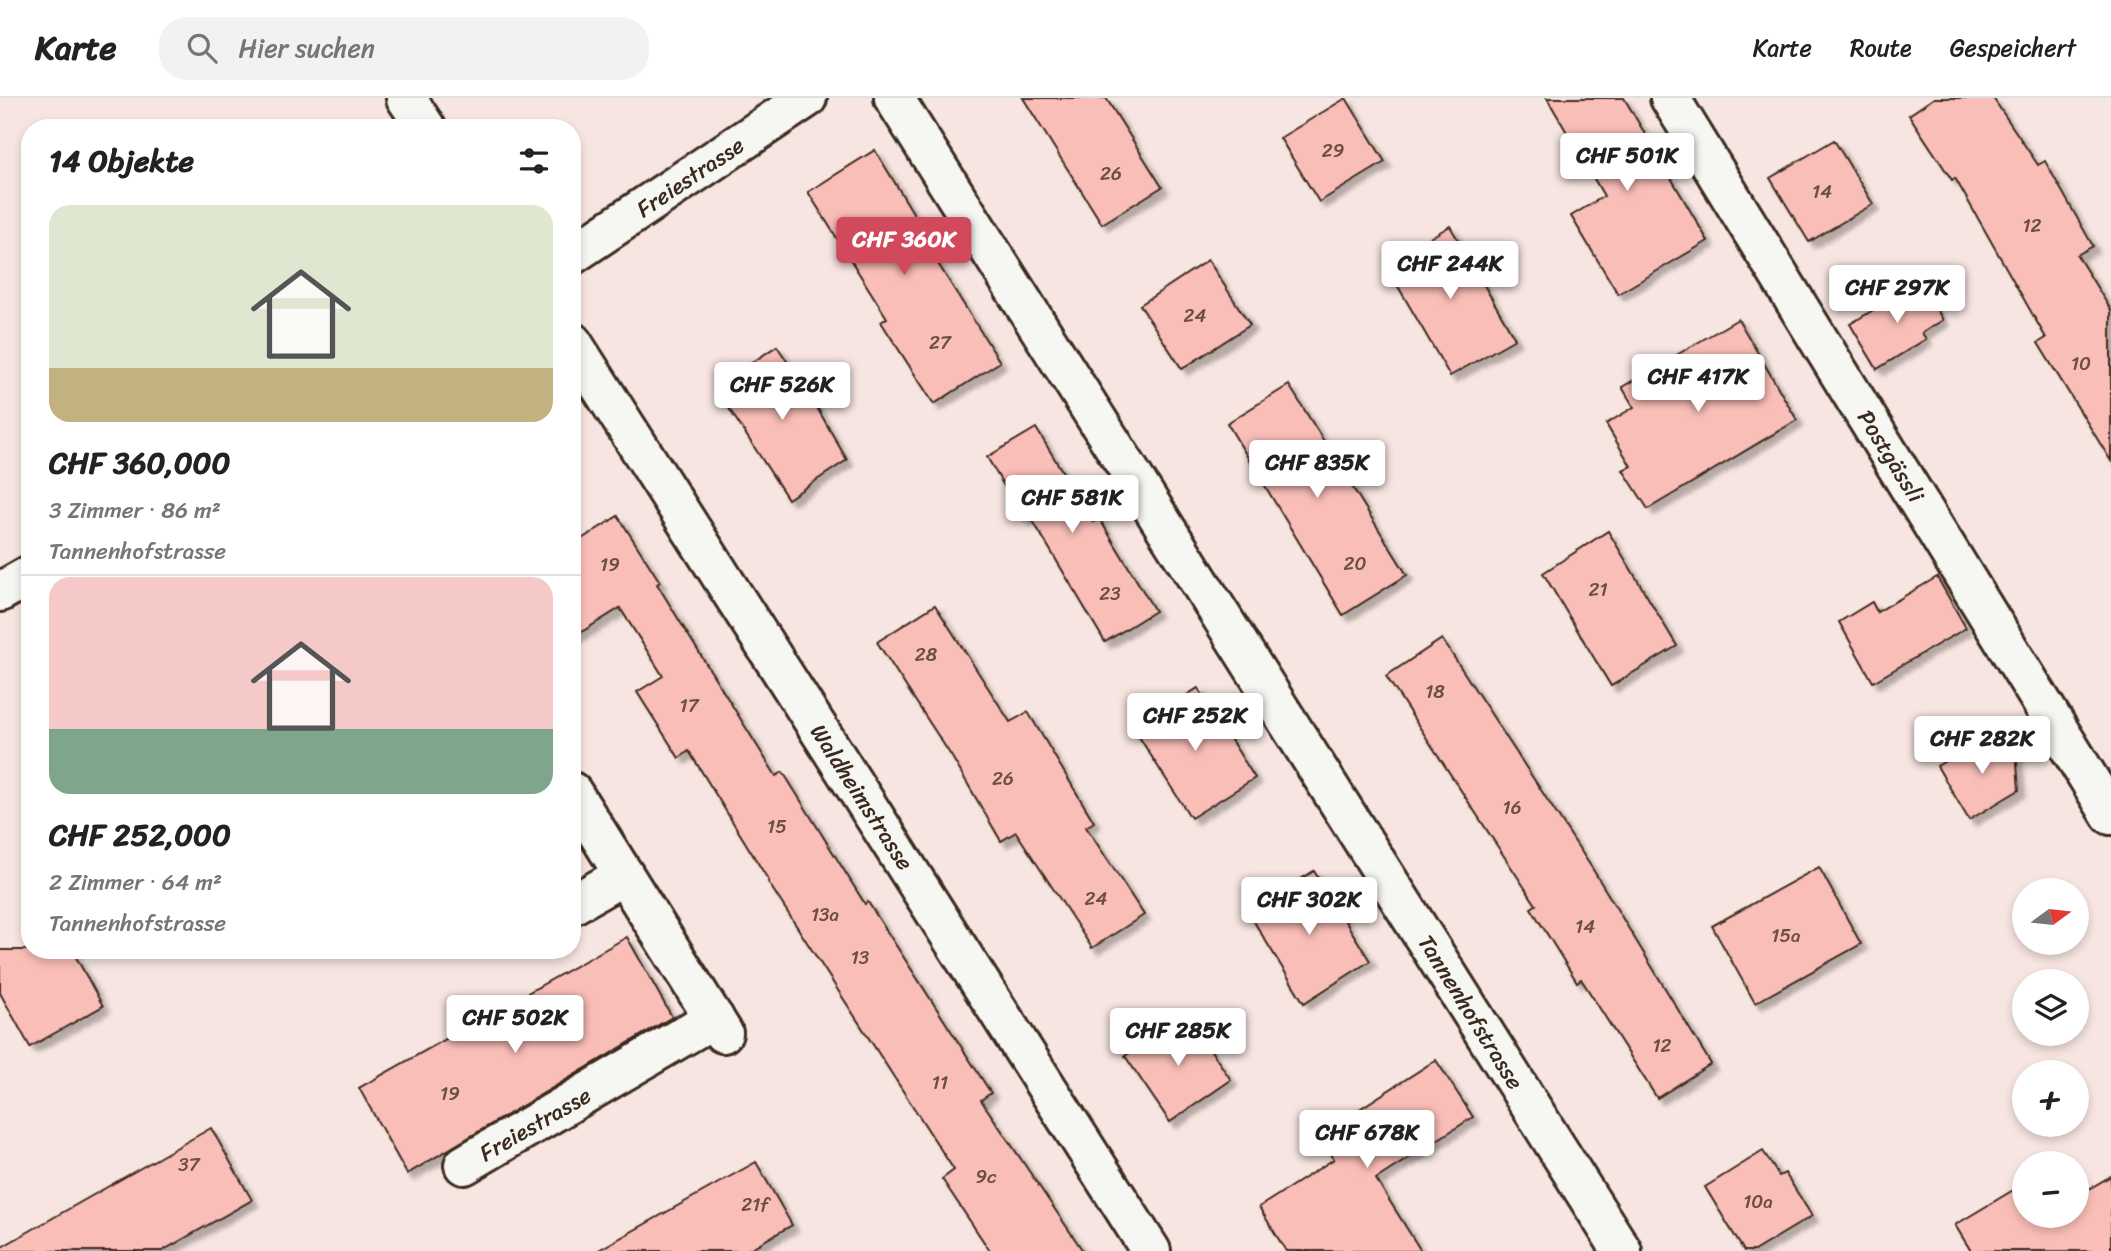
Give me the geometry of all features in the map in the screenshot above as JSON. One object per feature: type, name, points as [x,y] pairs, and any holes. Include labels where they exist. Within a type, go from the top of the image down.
[{"type":"street","points":[[406,98],[420,119]]},
{"type":"street","name":"Freiestrasse","points":[[581,249],[807,98]]},
{"type":"street","name":"Tannenhofstrasse","points":[[894,98],[1622,1251]]},
{"type":"street","name":"Postgässli","points":[[1670,98],[2111,815]]},
{"type":"street","name":"Waldheimstrasse","points":[[581,356],[1151,1251]]},
{"type":"street","points":[[0,592],[21,580]]},
{"type":"street","name":"Freiestrasse","points":[[464,1166],[718,1025],[581,806]]},
{"type":"street","points":[[581,900],[624,875]]},
{"type":"building","points":[[1023,98],[1106,98],[1162,187],[1102,224]]},
{"type":"building","points":[[1346,98],[1385,162],[1319,202],[1280,138]]},
{"type":"building","points":[[1547,98],[1624,98],[1708,241],[1618,294],[1571,216],[1604,196]]},
{"type":"building","points":[[1934,98],[1993,98],[2038,165],[2045,161],[2093,246],[2077,255],[2111,310],[2111,461],[2038,343],[2046,338],[1955,178],[1952,180],[1909,115]]},
{"type":"building","points":[[1834,140],[1873,204],[1809,242],[1770,178]]},
{"type":"building","points":[[875,150],[918,221],[913,224],[1000,362],[934,404],[881,322],[887,318],[808,192]]},
{"type":"building","points":[[1450,226],[1515,339],[1450,376],[1385,264]]},
{"type":"building","points":[[1208,260],[1250,325],[1182,369],[1140,305]]},
{"type":"building","points":[[1920,282],[1943,320],[1922,333],[1926,339],[1877,369],[1850,324]]},
{"type":"building","points":[[1738,319],[1797,420],[1648,509],[1623,470],[1631,466],[1606,424],[1634,407],[1622,387]]},
{"type":"building","points":[[777,346],[847,460],[788,499],[715,387]]},
{"type":"building","points":[[1289,385],[1407,575],[1343,615],[1227,423]]},
{"type":"building","points":[[1036,428],[1093,522],[1099,518],[1155,611],[1105,642],[1030,516],[1024,520],[987,457]]},
{"type":"building","points":[[618,516],[776,776],[783,772],[865,904],[868,902],[991,1093],[981,1100],[1083,1251],[990,1251],[942,1179],[954,1170],[768,882],[689,751],[679,758],[637,692],[663,676],[620,608],[581,632],[581,539]]},
{"type":"building","points":[[1608,531],[1677,646],[1611,686],[1543,573]]},
{"type":"building","points":[[1937,577],[1966,628],[1873,682],[1839,622],[1872,602],[1877,612]]},
{"type":"building","points":[[935,605],[1010,722],[1028,712],[1094,822],[1086,827],[1144,915],[1092,948],[1016,832],[1001,841],[952,757],[877,642]]},
{"type":"building","points":[[1442,639],[1592,868],[1711,1064],[1657,1098],[1581,979],[1577,982],[1531,908],[1536,905],[1386,676]]},
{"type":"building","points":[[1198,688],[1255,778],[1191,818],[1134,729]]},
{"type":"building","points":[[1986,737],[2016,751],[2019,790],[1969,820],[1937,766]]},
{"type":"building","points":[[1819,867],[1861,944],[1755,1003],[1712,926]]},
{"type":"building","points":[[1314,871],[1370,961],[1304,1003],[1248,912]]},
{"type":"building","points":[[627,937],[672,1017],[407,1174],[359,1088]]},
{"type":"building","points":[[0,950],[21,950],[21,959],[77,959],[103,1006],[30,1047],[0,993]]},
{"type":"building","points":[[1186,1014],[1231,1080],[1170,1122],[1125,1056]]},
{"type":"building","points":[[1436,1060],[1473,1117],[1376,1179],[1421,1251],[1286,1251],[1259,1207],[1334,1159],[1319,1135]]},
{"type":"building","points":[[211,1128],[252,1200],[162,1251],[0,1251],[0,1248]]},
{"type":"building","points":[[1763,1151],[1779,1176],[1785,1173],[1812,1216],[1754,1251],[1744,1251],[1705,1187]]},
{"type":"building","points":[[756,1162],[792,1225],[746,1251],[597,1251]]},
{"type":"building","points":[[2111,1176],[2111,1251],[1971,1251],[1955,1225],[2012,1191],[2012,1228],[2089,1228],[2089,1189]]}]
